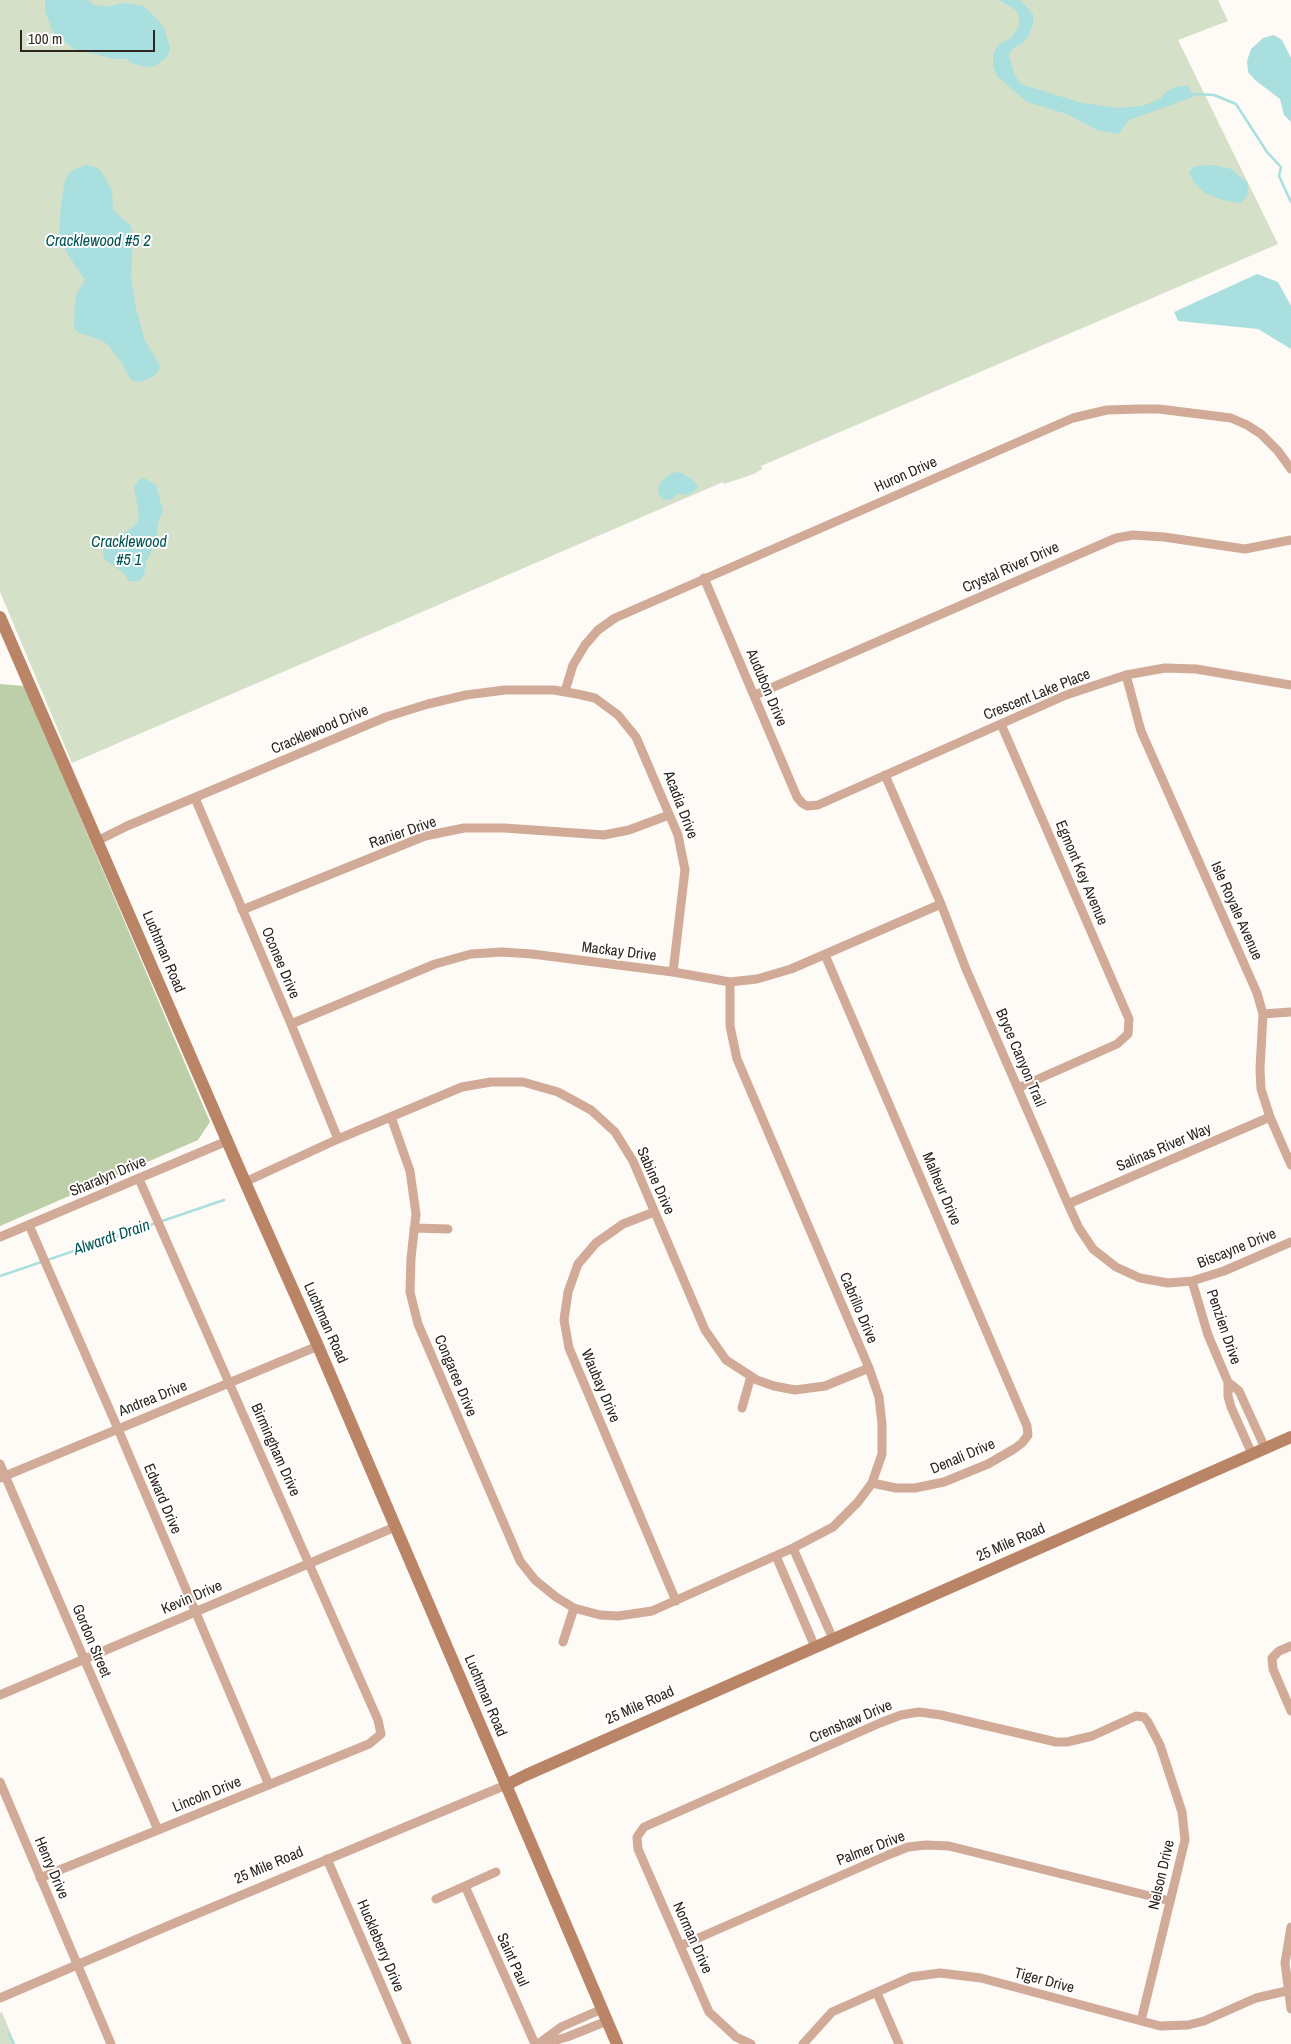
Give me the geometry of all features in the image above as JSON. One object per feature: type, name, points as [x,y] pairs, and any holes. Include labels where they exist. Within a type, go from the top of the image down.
[{"type":"street","name":"Huron Drive","points":[[566,691],[571,671],[578,655],[592,636],[606,624],[625,613],[1054,425],[1090,413],[1125,409],[1159,409],[1231,418],[1247,424],[1261,434],[1278,450],[1291,469]]},
{"type":"street","name":"Crystal River Drive","points":[[755,695],[1116,538],[1133,535],[1164,537],[1245,549],[1291,540]]},
{"type":"street","name":"Audubon Drive","points":[[704,578],[797,797],[807,806]]},
{"type":"street","name":"Luchtman Road","points":[[0,618],[318,1346],[617,2044]]},
{"type":"street","name":"Crescent Lake Place","points":[[807,806],[818,805],[1066,695],[1126,675],[1165,668],[1196,669],[1291,685]]},
{"type":"street","name":"Isle Royale Avenue","points":[[1126,675],[1141,731],[1251,979],[1263,1014],[1260,1080],[1270,1117],[1291,1165]]},
{"type":"street","name":"Cracklewood Drive","points":[[97,841],[127,826],[386,717],[466,695],[505,690],[566,691]]},
{"type":"street","name":"Acadia Drive","points":[[566,691],[595,698],[618,715],[636,737],[678,835],[685,870],[673,972]]},
{"type":"street","name":"Egmont Key Avenue","points":[[1001,724],[1129,1019],[1128,1034],[1110,1048],[1018,1088]]},
{"type":"street","name":"Bryce Canyon Trail","points":[[885,775],[941,904],[966,969],[1079,1228],[1093,1249],[1116,1267],[1140,1278],[1168,1283],[1192,1281]]},
{"type":"street","name":"Oconee Drive","points":[[195,798],[338,1140]]},
{"type":"street","name":"Ranier Drive","points":[[242,910],[425,836],[464,828],[504,828],[604,835],[629,830],[669,816]]},
{"type":"street","name":"Mackay Drive","points":[[291,1024],[435,964],[471,954],[502,952],[532,954],[673,972],[730,982],[757,979],[779,973],[825,955],[941,904]]},
{"type":"street","name":"Malheur Drive","points":[[825,955],[1028,1426],[1028,1434]]},
{"type":"street","name":"Cabrillo Drive","points":[[577,1609],[600,1615],[636,1615],[652,1611],[793,1548],[832,1526],[858,1502],[872,1483],[882,1454],[882,1424],[879,1398],[869,1368],[737,1060],[730,1026],[730,982]]},
{"type":"street","points":[[1263,1014],[1291,1012]]},
{"type":"street","name":"Sabine Drive","points":[[245,1182],[391,1116],[462,1088],[491,1082],[523,1082],[558,1092],[591,1110],[615,1132],[633,1160],[705,1330],[726,1360],[751,1376],[774,1386],[795,1390],[825,1386],[869,1368]]},
{"type":"street","name":"Congaree Drive","points":[[391,1116],[410,1171],[416,1214],[410,1292],[418,1324],[520,1561],[535,1580],[556,1597],[577,1609]]},
{"type":"street","name":"Salinas River Way","points":[[1068,1204],[1270,1117]]},
{"type":"street","name":"Sharalyn Drive","points":[[0,1237],[227,1141]]},
{"type":"street","name":"Birmingham Drive","points":[[139,1178],[378,1720],[381,1734]]},
{"type":"street","name":"Waubay Drive","points":[[654,1212],[623,1224],[596,1243],[578,1264],[568,1292],[564,1320],[570,1348],[676,1601]]},
{"type":"street","name":"Edward Drive","points":[[28,1225],[118,1428],[269,1784]]},
{"type":"street","points":[[414,1228],[448,1229]]},
{"type":"street","name":"Biscayne Drive","points":[[1192,1281],[1224,1271],[1291,1242]]},
{"type":"street","name":"Penzien Drive","points":[[1192,1281],[1208,1335],[1228,1382],[1228,1396],[1231,1407],[1252,1454]]},
{"type":"street","name":"Andrea Drive","points":[[3,1477],[318,1346]]},
{"type":"street","points":[[742,1408],[751,1376]]},
{"type":"street","name":"Penzien Drive","points":[[1228,1382],[1239,1391],[1265,1448]]},
{"type":"street","name":"Denali Drive","points":[[872,1483],[896,1488],[931,1486],[988,1464],[1022,1443],[1028,1434]]},
{"type":"street","name":"25 Mile Road","points":[[0,1998],[506,1785],[526,1774],[1291,1437]]},
{"type":"street","name":"Gordon Street","points":[[0,1464],[3,1477],[158,1830]]},
{"type":"street","name":"Kevin Drive","points":[[0,1695],[395,1528]]},
{"type":"street","points":[[793,1548],[833,1639]]},
{"type":"street","points":[[776,1556],[815,1647]]},
{"type":"street","points":[[563,1642],[577,1609]]},
{"type":"street","points":[[1291,1646],[1279,1651],[1272,1658],[1273,1669],[1291,1711]]},
{"type":"street","name":"Crenshaw Drive","points":[[644,1828],[901,1715],[919,1712],[941,1714],[1056,1742],[1067,1742],[1092,1736],[1136,1716]]},
{"type":"street","name":"Nelson Drive","points":[[1136,1716],[1144,1717],[1160,1745],[1182,1812],[1185,1840],[1141,2021]]},
{"type":"street","name":"Lincoln Drive","points":[[40,1878],[370,1744],[381,1734]]},
{"type":"street","name":"Henry Drive","points":[[0,1782],[111,2044]]},
{"type":"street","name":"Norman Drive","points":[[644,1828],[637,1837],[637,1845],[709,2012],[736,2037],[750,2044]]},
{"type":"street","name":"Palmer Drive","points":[[680,1946],[888,1855],[908,1848],[926,1845],[950,1846],[1170,1901]]},
{"type":"street","name":"Huckleberry Drive","points":[[328,1859],[407,2044]]},
{"type":"street","points":[[436,1899],[496,1872]]},
{"type":"street","name":"Saint Paul","points":[[465,1886],[538,2044]]},
{"type":"street","points":[[1291,1927],[1284,1963],[1291,2009]]},
{"type":"street","name":"Tiger Drive","points":[[803,2044],[832,2012],[911,1977],[940,1973],[981,1978],[1160,2026],[1188,2025],[1204,2021],[1256,1998],[1289,1990]]},
{"type":"street","points":[[877,1992],[899,2044]]},
{"type":"street","points":[[538,2044],[567,2038],[604,2015]]},
{"type":"green space","points":[[0,0],[1218,0],[1228,21],[1178,40],[1278,244],[761,466],[762,469],[754,474],[724,484],[723,482],[72,763],[0,592]]},
{"type":"green space","points":[[0,684],[24,686],[210,1122],[198,1140],[0,1226]]},
{"type":"green space","points":[[2,2012],[15,2044],[0,2044],[0,2013]]},
{"type":"water","points":[[45,0],[87,0],[95,5],[106,7],[124,3],[144,6],[165,30],[170,49],[167,57],[155,66],[148,67],[131,63],[127,59],[114,59],[74,49],[53,33],[45,11]]},
{"type":"water","points":[[999,0],[1020,0],[1033,14],[1033,24],[1029,35],[1023,43],[1012,49],[1009,56],[1015,76],[1021,84],[1082,103],[1119,108],[1142,106],[1160,99],[1166,92],[1175,87],[1188,85],[1193,97],[1129,120],[1118,134],[1097,130],[1067,114],[1027,102],[997,76],[993,66],[993,55],[997,46],[1012,37],[1019,26],[1019,17],[1016,10]]},
{"type":"water","points":[[1274,35],[1282,40],[1291,58],[1291,122],[1284,115],[1280,99],[1255,80],[1248,72],[1247,61],[1251,49],[1263,38]]},
{"type":"water","name":"Cracklewood #5 2","points":[[86,165],[96,167],[101,171],[112,190],[113,210],[131,226],[133,236],[131,278],[136,308],[145,341],[160,365],[158,372],[154,376],[141,382],[132,381],[122,363],[108,345],[101,340],[77,332],[74,328],[77,293],[85,280],[68,255],[59,236],[61,204],[65,181],[68,175],[73,170]]},
{"type":"water","points":[[1214,165],[1231,169],[1248,183],[1247,197],[1240,203],[1223,200],[1205,193],[1193,181],[1189,172],[1195,166]]},
{"type":"water","points":[[1257,274],[1278,282],[1291,306],[1291,349],[1258,329],[1178,321],[1174,312]]},
{"type":"water","points":[[675,472],[682,473],[695,482],[698,488],[688,495],[677,494],[672,499],[664,500],[660,496],[658,489],[660,483]]},
{"type":"water","name":"Cracklewood #5 1","points":[[144,478],[156,485],[163,511],[158,523],[156,542],[146,562],[144,575],[139,581],[129,581],[123,572],[105,560],[103,547],[107,541],[129,530],[137,523],[139,514],[134,487],[140,479]]},
{"type":"waterway","points":[[1190,96],[1194,94],[1214,95],[1236,104],[1267,152],[1281,167],[1279,176],[1291,202]]},
{"type":"waterway","name":"Alwardt Drain","points":[[0,1276],[224,1200]]},
{"type":"waterway","points":[[9,2034],[14,2044]]}]
